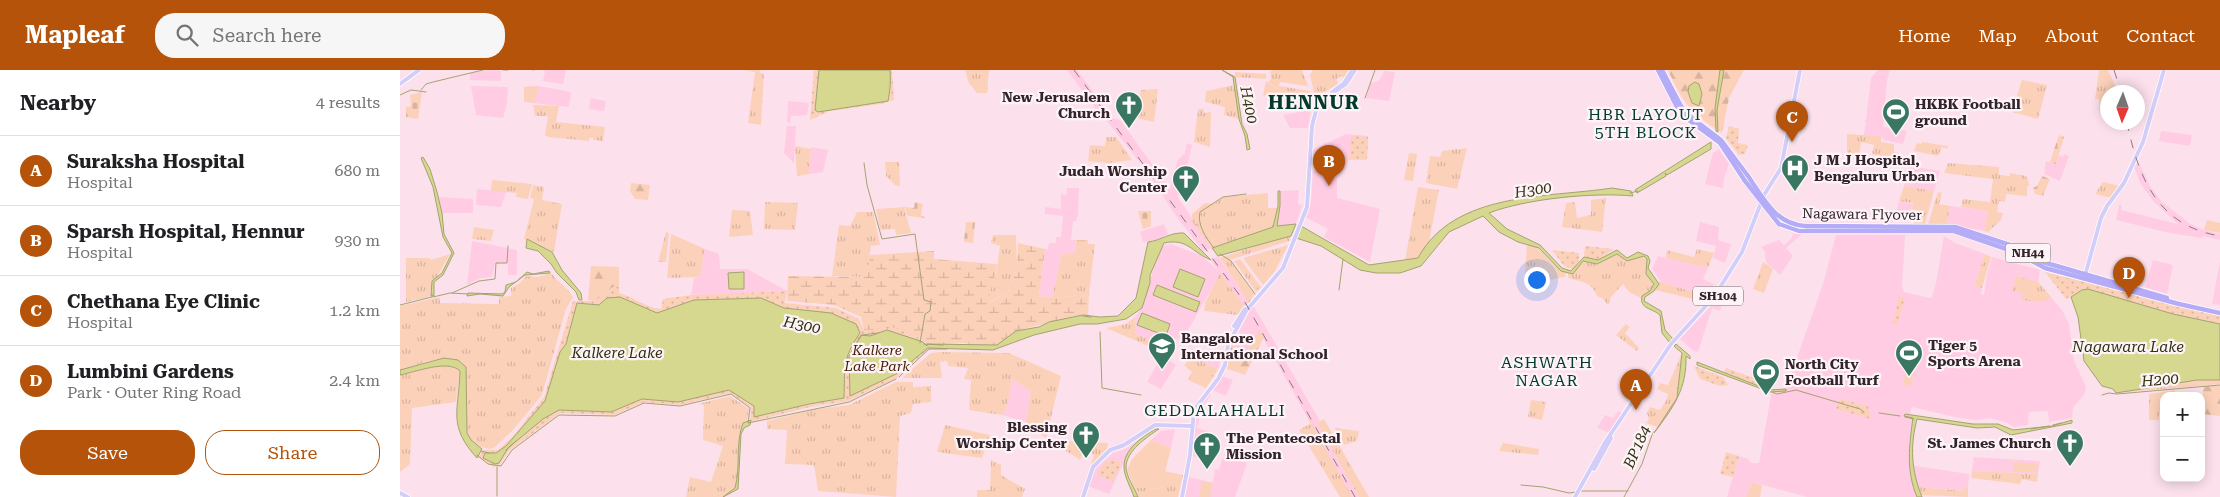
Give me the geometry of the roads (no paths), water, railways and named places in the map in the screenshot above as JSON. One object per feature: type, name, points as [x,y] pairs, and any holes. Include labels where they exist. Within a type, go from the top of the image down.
[{"type":"highway","name":"Nagawara Flyover","points":[[1660,70],[1677,107],[1690,121],[1720,139],[1776,222],[1794,230],[1814,231]]},
{"type":"highway","name":"Nagawara Flyover","points":[[1746,178],[1775,214],[1793,224],[1805,226],[1946,226],[1983,235],[2020,249],[2044,262],[2110,281],[2127,288]]},
{"type":"highway","name":"NH44","points":[[1814,231],[1952,231],[1973,236],[2015,252],[2040,266],[2220,312]]},
{"type":"highway","points":[[1800,233],[1814,231]]},
{"type":"main road","points":[[400,83],[418,70]]},
{"type":"main road","points":[[1181,497],[1194,410],[1218,379],[1235,330],[1260,292],[1280,267],[1298,224],[1306,200],[1310,129],[1314,108],[1318,100],[1344,83],[1354,70]]},
{"type":"main road","name":"SH104","points":[[1576,497],[1673,343],[1707,310],[1726,284],[1749,241],[1764,196],[1781,168],[1801,70]]},
{"type":"main road","points":[[2086,272],[2107,206],[2122,187],[2146,134],[2164,70]]},
{"type":"main road","points":[[1083,497],[1094,467],[1111,452],[1160,426],[1192,427]]},
{"type":"main road","points":[[400,493],[408,497]]},
{"type":"water","points":[[819,70],[890,70],[888,101],[818,112],[815,110]]},
{"type":"water","points":[[1222,70],[1235,77],[1242,124],[1247,134],[1250,149],[1247,150],[1245,136],[1239,119],[1233,77]]},
{"type":"water","points":[[1720,70],[1724,70],[1717,110],[1718,132],[1716,131],[1715,108]]},
{"type":"water","points":[[1695,82],[1699,84],[1702,94],[1699,106],[1692,103],[1688,92],[1689,86]]},
{"type":"water","points":[[1711,142],[1711,149],[1667,175],[1665,173],[1666,176],[1637,193],[1635,190]]},
{"type":"water","points":[[423,157],[430,169],[437,192],[444,234],[454,253],[443,275],[434,282],[434,296],[431,296],[432,281],[442,273],[452,253],[443,237],[433,187],[421,158]]},
{"type":"water","points":[[1612,188],[1631,191],[1633,196],[1599,195],[1540,200],[1489,213],[1507,229],[1540,245],[1562,268],[1571,271],[1584,257],[1598,260],[1617,250],[1627,258],[1638,252],[1648,256],[1650,261],[1648,268],[1659,284],[1654,291],[1645,297],[1644,301],[1661,311],[1665,330],[1673,339],[1670,343],[1662,333],[1660,315],[1642,303],[1642,296],[1650,291],[1654,284],[1646,274],[1647,259],[1644,256],[1627,261],[1617,254],[1597,264],[1583,261],[1573,274],[1561,271],[1539,248],[1518,242],[1499,232],[1483,216],[1449,232],[1421,266],[1400,273],[1376,273],[1360,270],[1321,246],[1296,238],[1301,226],[1369,265],[1418,258],[1434,236],[1454,220],[1478,209],[1532,197]]},
{"type":"water","points":[[1278,191],[1280,191],[1280,206],[1277,226],[1296,224],[1291,236],[1218,256],[1212,248],[1273,227],[1278,206]]},
{"type":"water","points":[[1184,233],[1211,260],[1179,242],[1164,243],[1150,275],[1150,283],[1142,308],[1126,319],[1097,324],[1080,324],[1034,335],[993,350],[928,348],[896,374],[850,396],[849,356],[861,335],[870,336],[887,330],[923,342],[927,346],[927,344],[997,345],[1016,331],[1039,327],[1049,322],[1083,315],[1100,317],[1118,316],[1136,298],[1148,242]]},
{"type":"water","points":[[527,239],[552,252],[562,270],[581,293],[582,300],[579,300],[576,292],[538,251],[526,248]]},
{"type":"water","points":[[1180,269],[1205,279],[1198,297],[1173,287]]},
{"type":"water","points":[[549,271],[550,273],[525,275],[518,281],[527,272],[533,274]]},
{"type":"water","points":[[744,272],[744,289],[729,289],[728,273]]},
{"type":"water","points":[[515,282],[503,296],[480,294],[467,296],[468,293],[502,294],[505,292],[506,285]]},
{"type":"water","points":[[1157,285],[1200,302],[1196,312],[1153,295]]},
{"type":"water","name":"Nagawara Lake","points":[[2088,289],[2173,314],[2220,324],[2220,380],[2197,380],[2116,393],[2113,389],[2102,386],[2084,361],[2078,317],[2071,297],[2082,290]]},
{"type":"water","name":"Kalkere Lake","points":[[620,297],[657,313],[694,300],[761,298],[784,308],[831,313],[856,324],[860,333],[847,357],[844,398],[754,417],[754,406],[729,390],[678,402],[642,399],[611,412],[559,410],[543,419],[508,448],[499,463],[495,464],[483,458],[485,453],[496,453],[506,446],[545,401],[560,352],[566,344],[577,303],[599,305],[607,298]]},
{"type":"water","points":[[1142,313],[1170,324],[1166,336],[1137,325]]},
{"type":"water","points":[[1676,344],[1690,356],[1690,359],[1686,356],[1684,378],[1677,398],[1682,353],[1674,346]]},
{"type":"water","points":[[444,358],[458,360],[466,367],[467,433],[471,440],[482,449],[477,458],[458,427],[457,407],[460,371],[448,366],[440,366],[400,375],[400,370]]},
{"type":"water","points":[[1697,362],[1769,390],[1786,389],[1786,391],[1770,392],[1697,365]]},
{"type":"water","points":[[1677,398],[1667,415],[1654,433]]},
{"type":"water","points":[[1905,414],[1973,424],[1998,424],[2013,430],[2052,426],[2072,420],[2072,423],[2011,435],[1995,427],[1977,428],[1917,419],[1913,439],[1913,458],[1918,487],[1922,497],[1917,497],[1910,468],[1913,418],[1904,416]]},
{"type":"water","points":[[751,420],[750,425],[744,428],[741,434],[738,489],[723,497],[735,488],[741,431],[743,423]]},
{"type":"water","points":[[1156,429],[1159,429],[1133,450],[1127,461],[1127,474],[1138,497],[1134,497],[1125,474],[1125,461],[1130,449]]},
{"type":"waterway","points":[[421,90],[426,84],[483,70]]},
{"type":"waterway","points":[[503,70],[508,70]]},
{"type":"waterway","points":[[1365,98],[1375,70]]},
{"type":"waterway","points":[[400,95],[411,90],[426,92]]},
{"type":"waterway","points":[[864,163],[867,185],[882,239],[915,234],[924,300],[931,302],[930,311],[925,314],[920,343]]},
{"type":"waterway","name":"H300","points":[[1630,193],[1638,191]]},
{"type":"waterway","points":[[1214,248],[1205,236],[1201,226],[1200,212],[1223,197],[1246,194]]},
{"type":"waterway","points":[[452,293],[479,281],[495,279],[496,263],[507,263],[508,246]]},
{"type":"waterway","points":[[1220,254],[1231,261],[1255,294]]},
{"type":"waterway","points":[[1339,290],[1343,259]]},
{"type":"waterway","points":[[433,297],[450,293],[468,294]]},
{"type":"waterway","points":[[400,305],[432,297],[432,294]]},
{"type":"waterway","name":"H300","points":[[1083,316],[1091,317]]},
{"type":"waterway","points":[[1100,332],[1102,388],[1141,395]]},
{"type":"waterway","name":"H300","points":[[851,344],[854,346],[862,335],[878,333]]},
{"type":"waterway","name":"H300","points":[[924,344],[943,345]]},
{"type":"waterway","points":[[899,377],[929,349],[947,349]]},
{"type":"waterway","points":[[477,455],[488,464],[501,466],[512,450],[559,415],[615,416],[644,403],[680,406],[731,394],[750,408],[748,423],[849,402],[896,379]]},
{"type":"waterway","name":"H200","points":[[2102,395],[2220,385]]},
{"type":"waterway","points":[[1772,392],[1777,394],[1796,390],[1860,409],[1864,412]]},
{"type":"waterway","points":[[1879,413],[1900,416]]},
{"type":"waterway","points":[[1905,417],[1914,419]]},
{"type":"waterway","points":[[2053,425],[2061,423]]},
{"type":"waterway","points":[[2031,429],[2049,426]]},
{"type":"waterway","name":"BP184","points":[[1624,497],[1642,464],[1653,432]]},
{"type":"waterway","points":[[506,450],[516,441]]},
{"type":"waterway","points":[[481,451],[489,453]]},
{"type":"waterway","points":[[497,467],[497,496]]},
{"type":"waterway","points":[[1521,485],[1543,487],[1569,493],[1576,492]]},
{"type":"waterway","points":[[1581,491],[1628,491]]},
{"type":"railway","points":[[1074,70],[1246,304],[1355,497]]},
{"type":"railway","points":[[2114,70],[2119,85]]},
{"type":"railway","points":[[2129,130],[2137,162],[2145,180],[2154,196],[2166,210],[2181,222],[2199,231],[2220,236]]},
{"type":"place","name":"New Jerusalem Church","points":[[1129,129]]},
{"type":"place","name":"HKBK Football ground","points":[[1896,136]]},
{"type":"place","name":"Chethana Eye Clinic","points":[[1792,142]]},
{"type":"place","name":"Sparsh Hospital, Hennur","points":[[1329,186]]},
{"type":"place","name":"J M J Hospital, Bengaluru Urban","points":[[1795,192]]},
{"type":"place","name":"Judah Worship Center","points":[[1186,203]]},
{"type":"place","name":"Lumbini Gardens","points":[[2129,298]]},
{"type":"place","name":"Bangalore International School","points":[[1162,370]]},
{"type":"place","name":"Tiger 5 Sports Arena","points":[[1909,377]]},
{"type":"place","name":"North City Football Turf","points":[[1766,396]]},
{"type":"place","name":"Suraksha Hospital","points":[[1636,410]]},
{"type":"place","name":"Blessing Worship Center","points":[[1086,459]]},
{"type":"place","name":"St. James Church","points":[[2070,467]]},
{"type":"place","name":"The Pentecostal Mission","points":[[1207,470]]},
{"type":"district","name":"HENNUR","points":[[1314,102]]},
{"type":"district","name":"HBR LAYOUT 5TH BLOCK","points":[[1646,123]]},
{"type":"district","name":"ASHWATH NAGAR","points":[[1547,371]]},
{"type":"district","name":"GEDDALAHALLI","points":[[1215,410]]},
{"type":"water label","name":"H400","points":[[1249,105]]},
{"type":"park label","name":"Kalkere Lake Park","points":[[877,358]]}]
